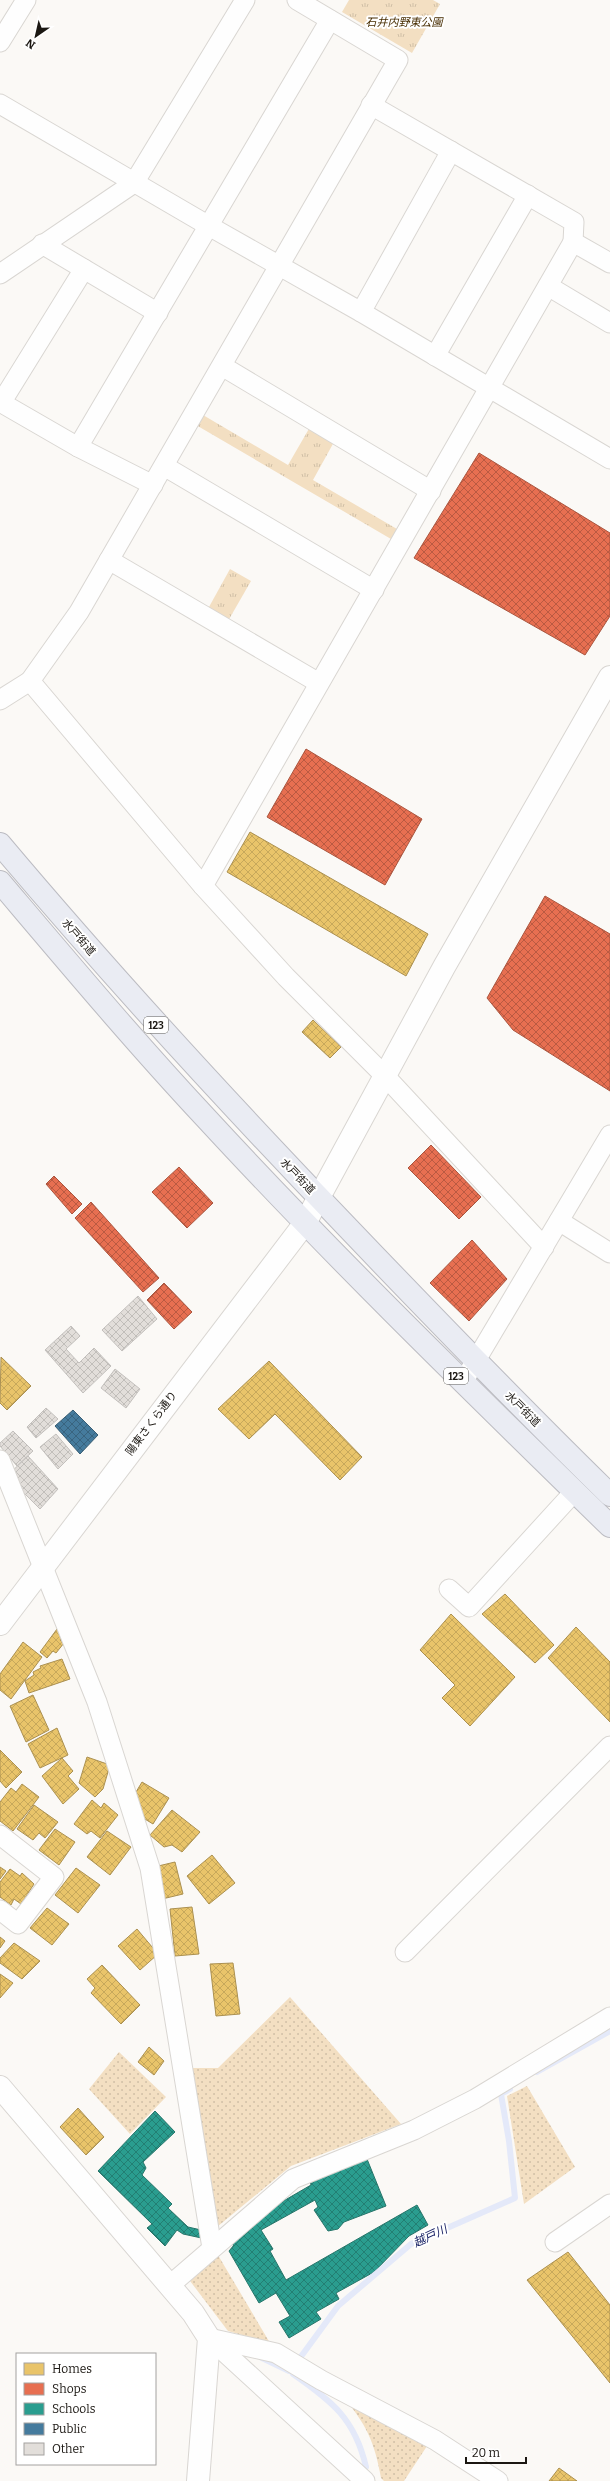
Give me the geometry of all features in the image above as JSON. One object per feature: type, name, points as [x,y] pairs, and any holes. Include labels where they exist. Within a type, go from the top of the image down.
[{"type":"highway","name":"水戸街道","points":[[2,852],[138,1005],[475,1362],[610,1495]]},
{"type":"highway","name":"水戸街道","points":[[0,882],[121,1024],[305,1223],[463,1382],[610,1526]]},
{"type":"street","points":[[0,42],[26,0]]},
{"type":"street","points":[[0,274],[42,244],[134,183],[245,0]]},
{"type":"street","points":[[0,700],[30,681],[79,612],[398,60],[297,0]]},
{"type":"street","points":[[78,447],[330,20]]},
{"type":"street","points":[[0,104],[134,183],[361,312],[610,459]]},
{"type":"street","points":[[203,886],[573,242],[574,222],[371,105]]},
{"type":"street","points":[[361,312],[451,151]]},
{"type":"street","points":[[435,356],[528,195]]},
{"type":"street","points":[[573,242],[610,263]]},
{"type":"street","points":[[42,244],[158,313]]},
{"type":"street","points":[[84,269],[1,402],[78,447],[153,485]]},
{"type":"street","points":[[548,286],[610,323]]},
{"type":"street","points":[[222,366],[431,491]]},
{"type":"street","points":[[164,466],[374,590]]},
{"type":"street","points":[[110,560],[320,683]]},
{"type":"street","name":"陽東さくら通り","points":[[0,1624],[305,1223],[320,1198],[444,967],[610,676]]},
{"type":"street","points":[[30,681],[203,886],[286,977],[385,1076],[544,1247]]},
{"type":"street","points":[[463,1382],[610,1135]]},
{"type":"street","points":[[559,1221],[610,1253]]},
{"type":"street","points":[[0,1460],[44,1566],[97,1702],[150,1868],[212,2248]]},
{"type":"street","points":[[449,1589],[469,1607],[574,1492]]},
{"type":"street","points":[[405,1952],[610,1746]]},
{"type":"street","points":[[0,1835],[54,1877],[18,1924],[0,1910]]},
{"type":"street","points":[[169,2286],[293,2179],[414,2130],[475,2099],[610,2017]]},
{"type":"street","points":[[0,2087],[169,2286],[209,2338],[365,2481]]},
{"type":"street","points":[[555,2242],[610,2204]]},
{"type":"street","points":[[209,2338],[266,2349],[290,2360],[311,2374],[435,2440],[498,2481]]},
{"type":"street","points":[[198,2481],[209,2338]]},
{"type":"green space","name":"石井内野東公園","points":[[349,0],[433,0],[440,4],[412,53],[342,12]]},
{"type":"green space","points":[[203,415],[288,465],[310,427],[334,442],[313,480],[397,529],[391,539],[196,425]]},
{"type":"green space","points":[[230,569],[251,581],[224,628],[204,616]]},
{"type":"green space","points":[[290,1997],[401,2124],[291,2166],[217,2227],[189,2068],[218,2068]]},
{"type":"green space","points":[[119,2052],[166,2097],[130,2134],[89,2089]]},
{"type":"green space","points":[[527,2086],[575,2167],[524,2204],[507,2096]]},
{"type":"green space","points":[[215,2250],[270,2343],[228,2331],[187,2277]]},
{"type":"green space","points":[[342,2396],[429,2443],[404,2481],[384,2481],[381,2478],[376,2454],[368,2434],[357,2415]]},
{"type":"building: Homes","points":[[250,832],[428,934],[406,976],[227,872]]},
{"type":"building: Homes","points":[[313,1020],[341,1047],[330,1058],[302,1032]]},
{"type":"building: Homes","points":[[1,1357],[31,1386],[7,1410],[0,1403]]},
{"type":"building: Homes","points":[[269,1361],[362,1457],[340,1480],[275,1414],[249,1439],[218,1409]]},
{"type":"building: Homes","points":[[505,1594],[554,1645],[535,1663],[482,1614]]},
{"type":"building: Homes","points":[[451,1614],[515,1677],[470,1726],[442,1698],[455,1685],[420,1650]]},
{"type":"building: Homes","points":[[60,1625],[63,1636],[60,1640],[64,1643],[56,1653],[53,1651],[47,1658],[40,1652]]},
{"type":"building: Homes","points":[[576,1627],[610,1662],[610,1722],[548,1658]]},
{"type":"building: Homes","points":[[23,1642],[42,1657],[11,1699],[0,1690],[0,1674]]},
{"type":"building: Homes","points":[[62,1659],[70,1679],[29,1693],[25,1681],[34,1675],[33,1672],[41,1668],[40,1666]]},
{"type":"building: Homes","points":[[33,1695],[49,1730],[26,1742],[10,1706]]},
{"type":"building: Homes","points":[[57,1728],[68,1755],[40,1768],[28,1744]]},
{"type":"building: Homes","points":[[0,1750],[22,1772],[6,1788],[0,1781]]},
{"type":"building: Homes","points":[[87,1757],[110,1765],[103,1789],[95,1797],[79,1783]]},
{"type":"building: Homes","points":[[62,1758],[73,1771],[68,1776],[79,1789],[63,1804],[42,1776]]},
{"type":"building: Homes","points":[[142,1782],[169,1798],[153,1824],[140,1816],[133,1797]]},
{"type":"building: Homes","points":[[22,1784],[39,1797],[13,1831],[0,1821],[0,1802],[11,1788],[16,1792]]},
{"type":"building: Homes","points":[[92,1800],[101,1808],[104,1803],[118,1815],[100,1838],[91,1831],[87,1834],[74,1824]]},
{"type":"building: Homes","points":[[34,1805],[58,1822],[45,1838],[39,1833],[33,1840],[17,1829]]},
{"type":"building: Homes","points":[[172,1810],[200,1832],[182,1852],[172,1845],[164,1847],[150,1835]]},
{"type":"building: Homes","points":[[55,1829],[75,1842],[59,1865],[39,1850]]},
{"type":"building: Homes","points":[[107,1831],[131,1847],[110,1875],[87,1857]]},
{"type":"building: Homes","points":[[212,1855],[235,1883],[209,1904],[187,1876]]},
{"type":"building: Homes","points":[[175,1862],[183,1894],[162,1899],[154,1867]]},
{"type":"building: Homes","points":[[0,1867],[6,1871],[0,1879]]},
{"type":"building: Homes","points":[[76,1868],[100,1885],[78,1913],[55,1895]]},
{"type":"building: Homes","points":[[10,1869],[20,1876],[22,1873],[34,1884],[21,1904],[14,1899],[11,1905],[0,1897],[0,1882]]},
{"type":"building: Homes","points":[[192,1907],[199,1954],[175,1956],[170,1909]]},
{"type":"building: Homes","points":[[47,1908],[69,1924],[52,1945],[30,1928]]},
{"type":"building: Homes","points":[[137,1929],[158,1954],[140,1970],[118,1946]]},
{"type":"building: Homes","points":[[0,1937],[5,1941],[0,1948]]},
{"type":"building: Homes","points":[[14,1943],[40,1961],[22,1979],[0,1963],[0,1958]]},
{"type":"building: Homes","points":[[233,1963],[240,2014],[216,2016],[210,1964]]},
{"type":"building: Homes","points":[[102,1965],[140,2005],[121,2024],[91,1993],[95,1988],[87,1979]]},
{"type":"building: Homes","points":[[0,1974],[13,1983],[0,1998]]},
{"type":"building: Homes","points":[[149,2047],[164,2061],[154,2075],[138,2062]]},
{"type":"building: Homes","points":[[78,2108],[104,2137],[86,2155],[60,2127]]},
{"type":"building: Homes","points":[[568,2252],[610,2305],[610,2383],[527,2280]]},
{"type":"building: Homes","points":[[559,2468],[577,2481],[549,2481]]},
{"type":"building: Shops","points":[[479,453],[610,533],[610,616],[585,655],[414,558]]},
{"type":"building: Shops","points":[[306,749],[422,819],[385,885],[267,817]]},
{"type":"building: Shops","points":[[545,896],[610,934],[610,1091],[513,1030],[487,998]]},
{"type":"building: Shops","points":[[431,1145],[481,1197],[459,1219],[408,1168]]},
{"type":"building: Shops","points":[[179,1167],[213,1203],[187,1228],[152,1192]]},
{"type":"building: Shops","points":[[54,1176],[82,1204],[72,1214],[46,1184]]},
{"type":"building: Shops","points":[[91,1202],[159,1278],[143,1292],[75,1218]]},
{"type":"building: Shops","points":[[472,1240],[507,1279],[469,1321],[430,1283]]},
{"type":"building: Shops","points":[[164,1283],[192,1312],[174,1329],[147,1300]]},
{"type":"building: Schools","points":[[155,2111],[175,2132],[143,2162],[146,2168],[142,2175],[172,2204],[168,2208],[188,2227],[236,2238],[261,2214],[311,2185],[310,2181],[367,2159],[386,2206],[344,2222],[338,2229],[328,2231],[314,2210],[318,2207],[315,2200],[261,2230],[273,2249],[270,2251],[286,2280],[417,2205],[428,2225],[409,2236],[374,2272],[336,2293],[339,2299],[316,2312],[321,2319],[289,2338],[279,2322],[290,2316],[276,2293],[259,2303],[229,2251],[234,2245],[183,2234],[177,2230],[165,2246],[147,2228],[152,2224],[98,2171]]},
{"type":"building: Public","points":[[73,1410],[98,1435],[80,1454],[55,1426]]},
{"type":"building: Other","points":[[138,1296],[157,1319],[122,1351],[102,1330]]},
{"type":"building: Other","points":[[71,1326],[80,1336],[66,1349],[79,1363],[94,1348],[111,1366],[83,1393],[45,1350]]},
{"type":"building: Other","points":[[115,1369],[140,1389],[126,1408],[101,1388]]},
{"type":"building: Other","points":[[46,1408],[58,1419],[36,1438],[27,1427]]},
{"type":"building: Other","points":[[13,1431],[33,1451],[17,1466],[0,1446],[0,1443]]},
{"type":"building: Other","points":[[56,1434],[73,1454],[58,1469],[40,1447]]},
{"type":"building: Other","points":[[28,1456],[58,1489],[40,1509],[7,1476]]},
{"type":"waterway","name":"越戸川","points":[[537,2072],[610,2031]]},
{"type":"waterway","name":"越戸川","points":[[297,2362],[338,2306],[411,2244],[515,2198],[509,2141],[501,2094],[510,2089]]},
{"type":"waterway","points":[[262,2358],[289,2371]]},
{"type":"waterway","name":"越戸川","points":[[293,2374],[319,2393],[340,2413],[355,2436],[366,2467]]}]
